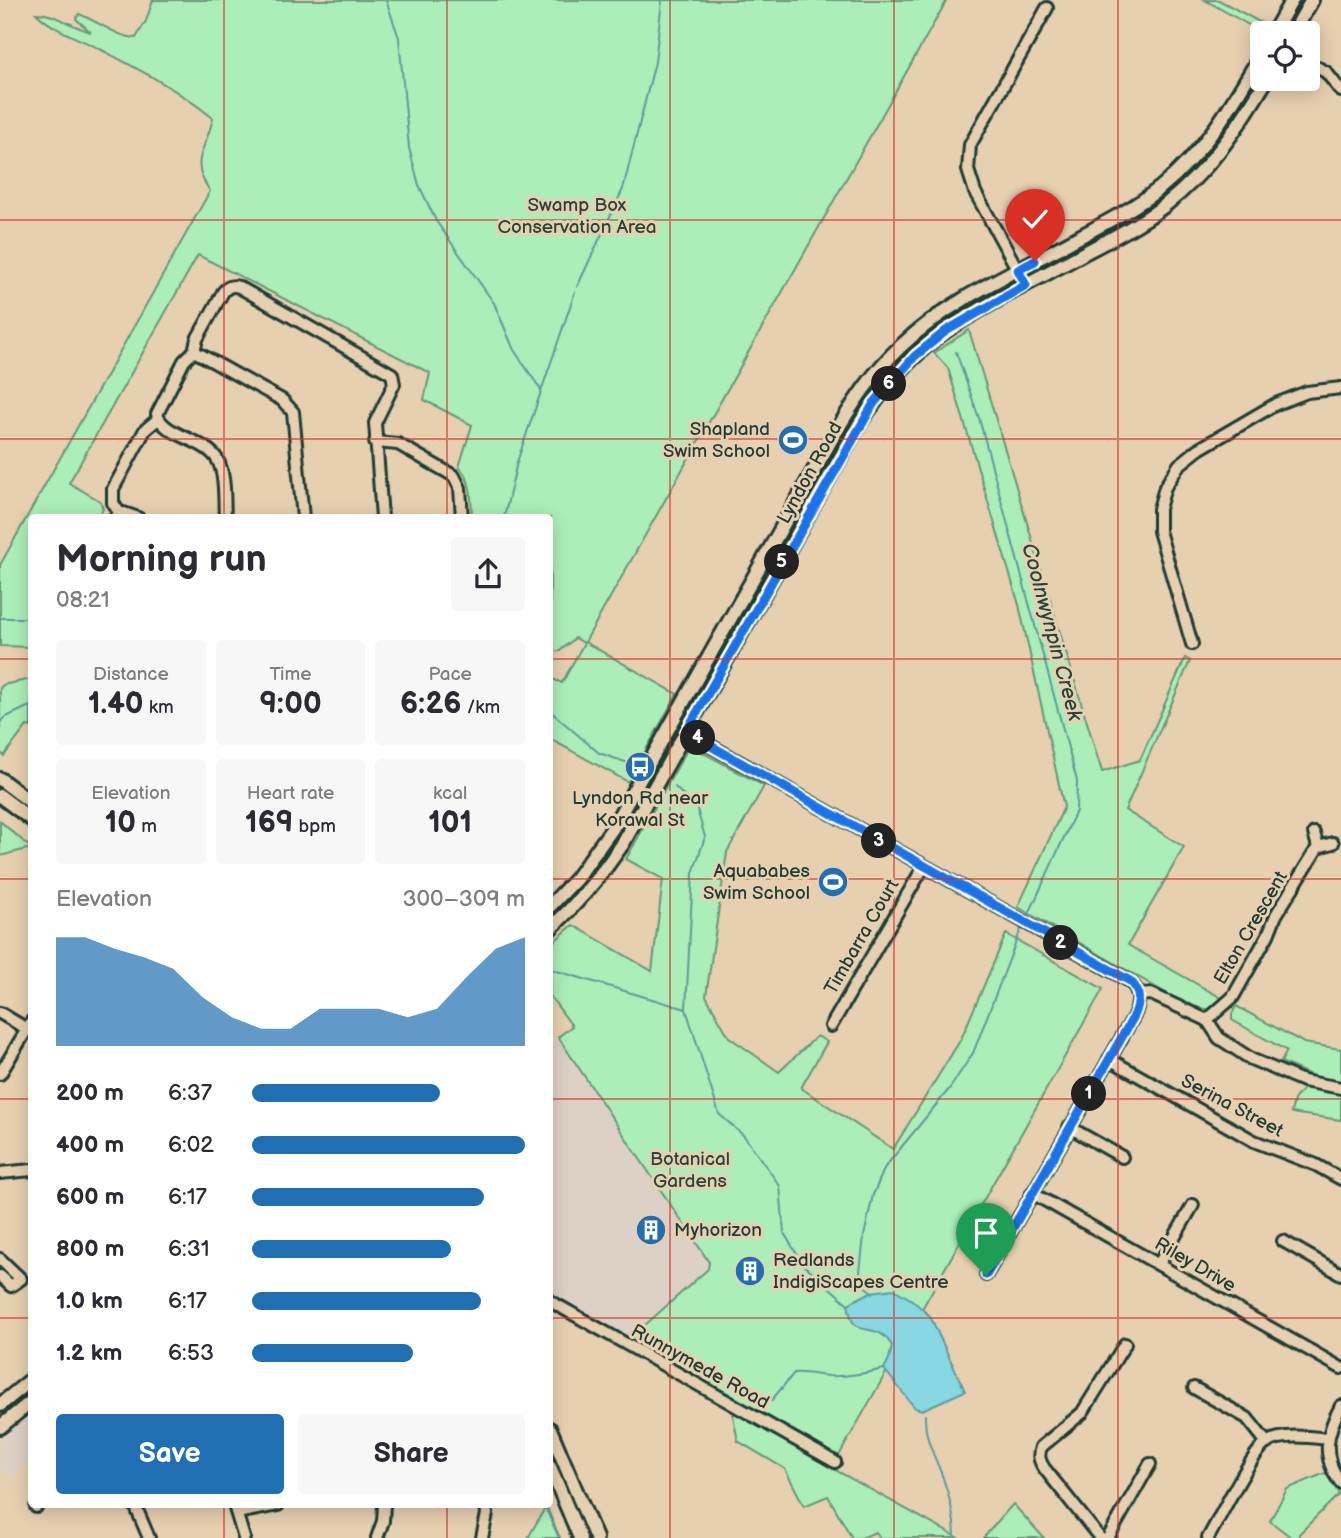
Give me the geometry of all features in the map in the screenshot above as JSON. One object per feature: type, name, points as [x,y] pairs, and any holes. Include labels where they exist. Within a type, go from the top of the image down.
[{"type":"main road","points":[[1280,21],[1292,0]]},
{"type":"main road","points":[[1300,21],[1312,0]]},
{"type":"main road","name":"Lyndon Road","points":[[553,903],[576,879],[605,840],[863,388],[920,329],[950,308],[1130,209],[1178,172],[1214,132],[1250,73]]},
{"type":"main road","name":"Lyndon Road","points":[[553,926],[612,860],[874,403],[915,356],[946,331],[1129,229],[1180,193],[1209,166],[1226,145],[1260,91]]},
{"type":"main road","points":[[671,724],[686,732]]},
{"type":"main road","points":[[0,779],[28,799]]},
{"type":"main road","points":[[0,796],[28,817]]},
{"type":"main road","points":[[0,1405],[28,1382]]},
{"type":"main road","points":[[0,1427],[28,1404]]},
{"type":"main road","points":[[553,1436],[596,1538]]},
{"type":"main road","points":[[553,1474],[580,1538]]},
{"type":"street","points":[[1026,285],[975,192],[968,170],[970,145],[1047,8]]},
{"type":"street","points":[[1320,69],[1326,72],[1341,91]]},
{"type":"street","points":[[116,514],[113,489],[145,430],[158,419],[158,409],[184,361],[194,351],[197,339],[227,287],[239,287],[392,374],[394,384],[375,423],[382,514]]},
{"type":"street","points":[[194,351],[282,400],[292,412],[303,514]]},
{"type":"street","points":[[1192,644],[1158,531],[1159,509],[1165,487],[1179,465],[1199,449],[1276,404],[1307,392],[1341,388]]},
{"type":"street","points":[[158,419],[206,448],[218,460],[225,514]]},
{"type":"street","points":[[375,442],[398,444],[454,476],[460,488],[462,514]]},
{"type":"street","points":[[686,732],[1135,986],[1139,995],[1134,1016],[986,1275]]},
{"type":"street","points":[[1314,833],[1318,846],[1333,843]]},
{"type":"street","name":"Elton Crescent","points":[[1207,1020],[1233,997],[1268,935],[1276,915],[1318,846]]},
{"type":"street","name":"Timbarra Court","points":[[831,1026],[924,866]]},
{"type":"street","points":[[1139,995],[1151,994],[1207,1020],[1219,1038],[1251,1059],[1303,1081],[1341,1088]]},
{"type":"street","points":[[0,1013],[28,1025]]},
{"type":"street","points":[[0,1073],[28,1027]]},
{"type":"street","name":"Serina Street","points":[[1109,1059],[1254,1141],[1317,1165],[1341,1179]]},
{"type":"street","points":[[1069,1128],[1122,1157]]},
{"type":"street","points":[[0,1173],[28,1170]]},
{"type":"street","name":"Riley Drive","points":[[1032,1193],[1341,1368]]},
{"type":"street","points":[[1158,1265],[1193,1205]]},
{"type":"street","points":[[1283,1241],[1341,1274]]},
{"type":"street","points":[[0,1259],[21,1279]]},
{"type":"street","points":[[0,1276],[11,1286],[28,1273]]},
{"type":"street","name":"Runnymede Road","points":[[553,1303],[835,1462]]},
{"type":"street","points":[[1100,1538],[1044,1468],[1038,1454],[1041,1447],[1073,1422],[1090,1403],[1125,1344]]},
{"type":"street","points":[[1194,1388],[1247,1418],[1267,1443]]},
{"type":"street","points":[[1341,1406],[1327,1439],[1332,1470],[1341,1483]]},
{"type":"street","points":[[1208,1538],[1256,1455],[1267,1443],[1285,1438],[1327,1439]]},
{"type":"street","points":[[1108,1538],[1150,1464]]},
{"type":"street","points":[[136,1508],[149,1538]]},
{"type":"street","points":[[377,1538],[384,1508]]},
{"type":"street","points":[[482,1538],[486,1508]]},
{"type":"street","points":[[235,1509],[244,1538]]},
{"type":"shaded area","points":[[558,1037],[709,1262],[708,1269],[627,1341],[553,1291],[553,1041]]},
{"type":"shaded area","points":[[28,1415],[28,1464],[12,1477],[6,1470],[0,1475],[0,1439]]},
{"type":"green space","name":"Swamp Box Conservation Area","points":[[153,0],[947,0],[585,642],[677,694],[628,782],[553,741],[553,679],[562,683],[584,643],[575,638],[560,651],[553,652],[553,514],[472,514],[469,484],[459,467],[472,425],[424,400],[430,373],[198,255],[69,483],[100,501],[103,509],[100,514],[29,514],[210,191],[199,163],[213,118],[159,81],[59,29],[36,13],[50,15],[91,32],[76,19],[79,14],[114,32],[136,38],[146,21]]},
{"type":"green space","points":[[1205,0],[1219,0],[1258,21],[1250,21],[1250,26]]},
{"type":"green space","points":[[969,330],[1102,772],[1140,760],[1185,658],[1190,661],[1125,810],[1184,847],[1128,945],[1223,999],[1210,1010],[1185,1004],[1018,907],[1064,807],[1019,605],[948,368],[934,353]]},
{"type":"green space","name":"Swamp Box Conservation Area","points":[[28,515],[28,647],[0,646],[0,565]]},
{"type":"green space","points":[[28,680],[28,726],[4,756],[0,752],[0,688]]},
{"type":"green space","name":"Botanical Gardens","points":[[691,746],[764,786],[727,852],[706,996],[729,1037],[779,1072],[817,1036],[827,1042],[801,1088],[893,1149],[961,1039],[1006,934],[1103,989],[832,1468],[958,1538],[880,1538],[876,1532],[861,1538],[852,1538],[828,1496],[804,1506],[785,1469],[738,1441],[733,1416],[739,1404],[627,1341],[708,1269],[709,1262],[558,1037],[572,1026],[553,1000],[553,942],[573,925],[652,971],[663,879],[626,859]]},
{"type":"green space","points":[[0,821],[28,845],[28,849],[0,856]]},
{"type":"green space","points":[[1236,1006],[1304,1043],[1341,1049],[1341,1081],[1322,1080],[1281,1062],[1287,1051],[1232,1020]]},
{"type":"green space","points":[[1305,1086],[1341,1091],[1341,1120],[1291,1113],[1294,1100]]},
{"type":"green space","points":[[1325,1473],[1339,1494],[1299,1534],[1299,1538],[1292,1538],[1270,1521],[1287,1489]]},
{"type":"green space","points":[[1013,1504],[1044,1538],[983,1538]]},
{"type":"green space","points":[[545,1508],[547,1508],[560,1538],[528,1538]]},
{"type":"water","points":[[894,1289],[930,1316],[965,1391],[922,1410],[915,1408],[884,1369],[892,1346],[881,1334],[857,1326],[852,1320],[848,1304],[871,1292]]},
{"type":"waterway","points":[[386,0],[399,38],[409,148],[419,185],[436,221],[494,303],[514,350],[541,390]]},
{"type":"waterway","name":"Coolnwynpin Creek","points":[[577,287],[623,189],[655,62],[662,0]]},
{"type":"waterway","name":"Coolnwynpin Creek","points":[[505,514],[517,462],[575,292]]},
{"type":"waterway","name":"Coolnwynpin Creek","points":[[956,352],[979,418],[1077,781],[1076,811],[1028,916]]},
{"type":"waterway","name":"Coolnwynpin Creek","points":[[0,618],[25,618],[28,621]]},
{"type":"waterway","points":[[0,723],[4,718],[28,707]]},
{"type":"waterway","name":"Coolnwynpin Creek","points":[[553,714],[599,753],[634,765]]},
{"type":"waterway","name":"Coolnwynpin Creek","points":[[675,787],[697,809],[705,837],[693,873],[686,1009],[719,1114],[744,1136],[780,1186],[784,1233],[803,1264],[848,1304]]},
{"type":"waterway","name":"Coolnwynpin Creek","points":[[873,1293],[862,1284],[860,1272],[873,1195],[885,1167],[950,1088],[973,1053],[1021,929]]},
{"type":"waterway","points":[[553,970],[686,1009]]},
{"type":"waterway","points":[[771,1401],[794,1373],[842,1376],[884,1369]]},
{"type":"waterway","name":"Coolnwynpin Creek","points":[[925,1415],[928,1440],[950,1500],[955,1538]]},
{"type":"waterway","points":[[545,1508],[559,1538]]},
{"type":"place","name":"Shapland Swim School","points":[[793,440]]},
{"type":"place","name":"Lyndon Rd near Korawal St","points":[[640,767]]},
{"type":"place","name":"Aquababes Swim School","points":[[833,882]]},
{"type":"place","name":"Myhorizon","points":[[651,1230]]},
{"type":"place","name":"Redlands IndigiScapes Centre","points":[[750,1271]]},
{"type":"route","points":[[986,1275],[1134,1016],[1139,1000],[1137,989],[1130,981],[686,732],[860,423],[874,403],[892,379],[946,331],[1026,285],[1018,270],[1035,261]]}]
